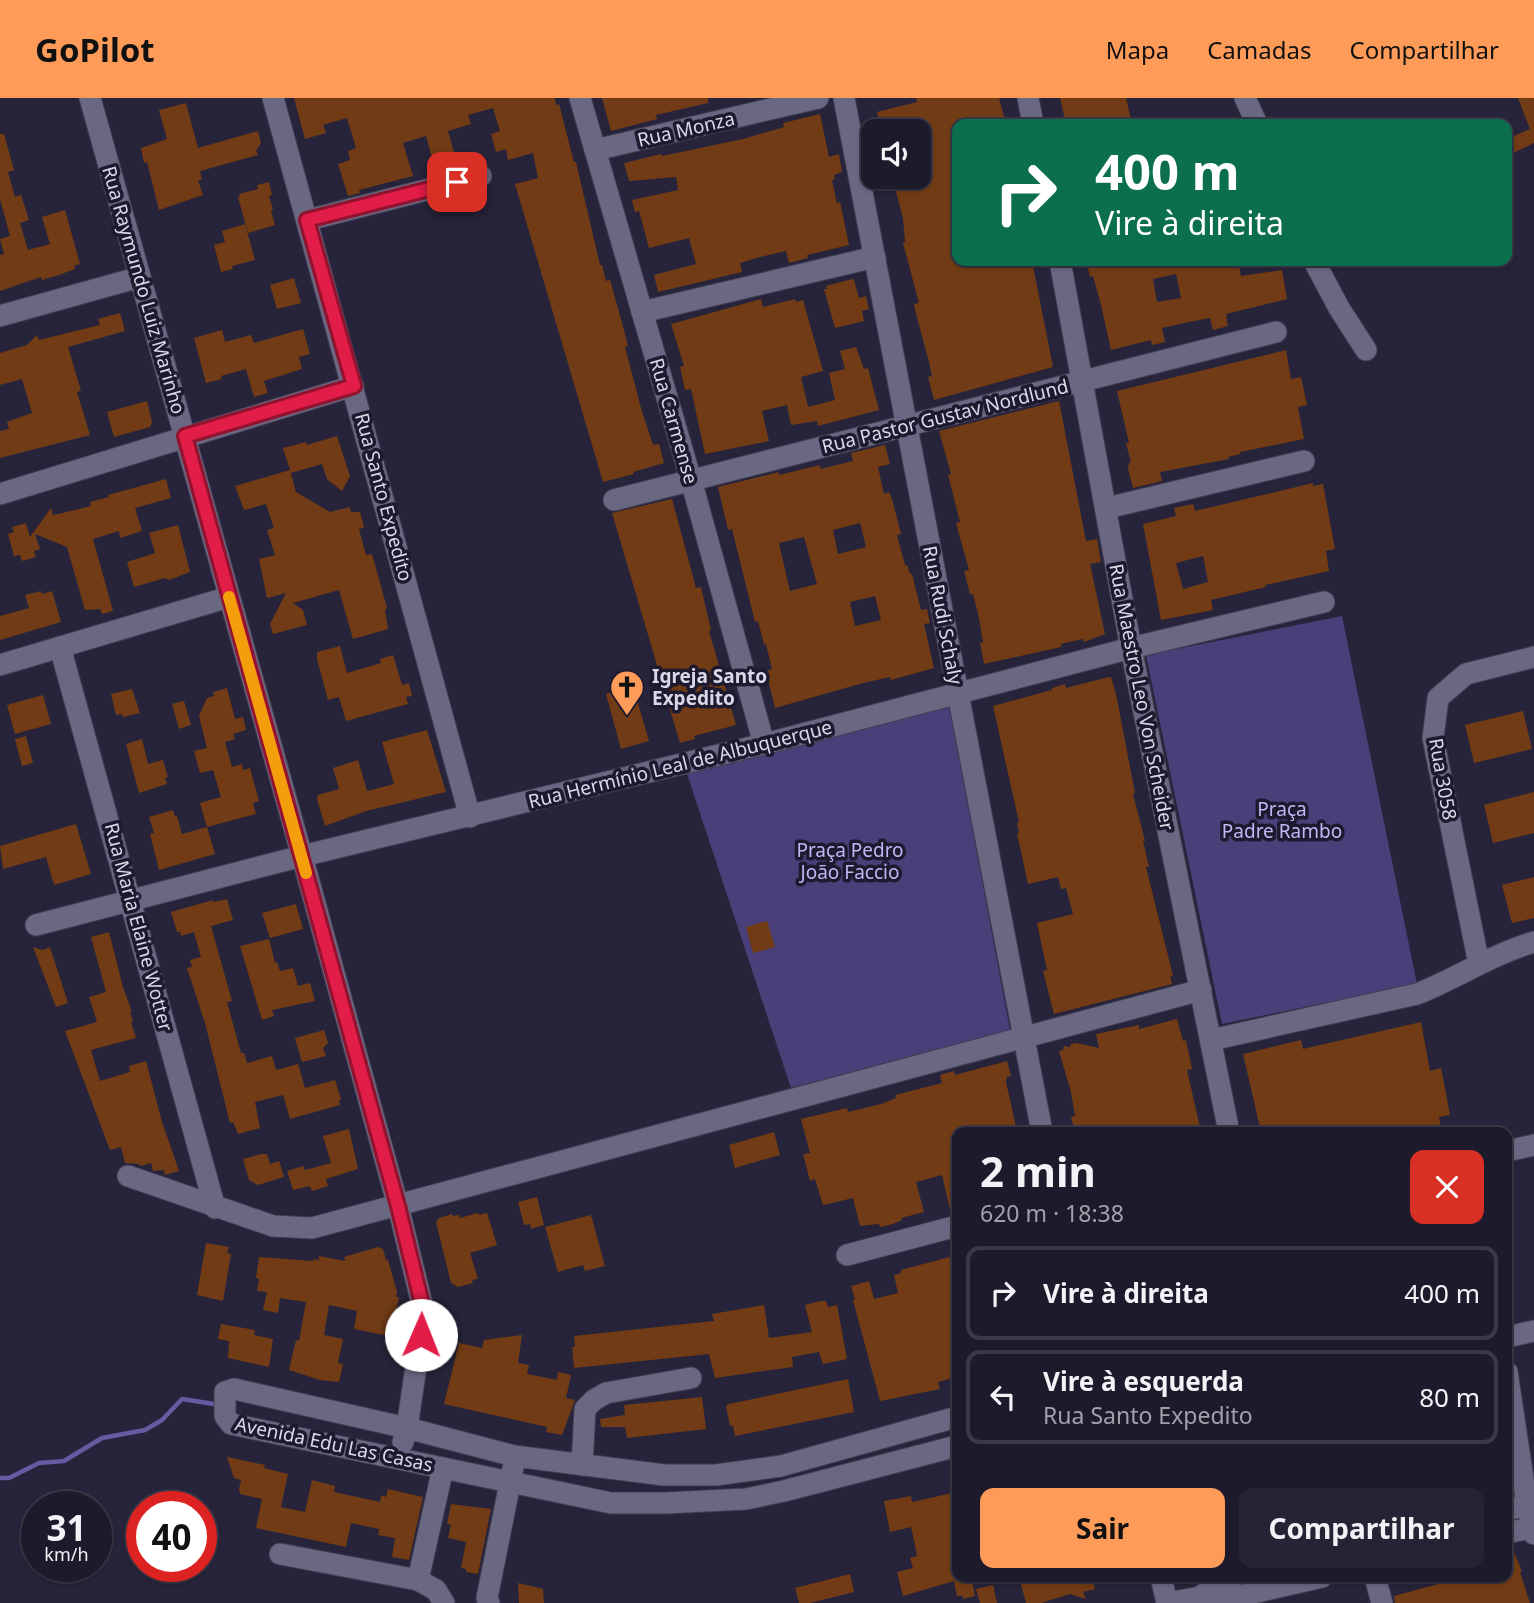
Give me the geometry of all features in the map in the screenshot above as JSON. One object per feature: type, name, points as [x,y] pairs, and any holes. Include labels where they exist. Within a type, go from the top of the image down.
[{"type":"street","name":"Rua Raymundo Luiz Marinho","points":[[90,98],[302,856],[398,1206],[424,1312],[407,1429],[399,1458]]},
{"type":"street","name":"Rua Santo Expedito","points":[[273,98],[470,817]]},
{"type":"street","name":"Rua Carmense","points":[[580,98],[691,480],[764,744]]},
{"type":"street","name":"Rua Monza","points":[[595,150],[818,98]]},
{"type":"street","name":"Rua Rudi Schaly","points":[[844,98],[1041,1127]]},
{"type":"street","points":[[1028,98],[1032,119]]},
{"type":"street","points":[[1245,98],[1255,119]]},
{"type":"street","points":[[307,220],[481,176]]},
{"type":"street","points":[[642,312],[875,257]]},
{"type":"street","name":"Rua Maestro Leo Von Scheider","points":[[1061,266],[1131,648],[1228,1127]]},
{"type":"street","points":[[1317,266],[1366,350]]},
{"type":"street","points":[[0,316],[140,277]]},
{"type":"street","name":"Rua Pastor Gustav Nordlund","points":[[614,500],[1276,332]]},
{"type":"street","points":[[0,494],[354,386]]},
{"type":"street","points":[[1107,508],[1304,461]]},
{"type":"street","points":[[0,665],[229,597]]},
{"type":"street","name":"Rua Hermínio Leal de Albuquerque","points":[[36,925],[302,856],[764,744],[1131,648],[1324,602]]},
{"type":"street","name":"Rua Maria Elaine Wotter","points":[[60,648],[215,1208]]},
{"type":"street","name":"Rua 3058","points":[[1479,964],[1433,738],[1437,698],[1466,674],[1534,657]]},
{"type":"street","points":[[1211,1040],[1417,994],[1479,964],[1534,942]]},
{"type":"street","points":[[128,1176],[273,1226],[312,1228],[1201,990]]},
{"type":"street","points":[[1512,1150],[1534,1145]]},
{"type":"street","points":[[847,1255],[952,1227]]},
{"type":"street","points":[[1512,1336],[1534,1331]]},
{"type":"street","points":[[582,1465],[585,1409],[594,1400],[606,1393],[691,1378]]},
{"type":"street","name":"Avenida Edu Las Casas","points":[[952,1417],[781,1466],[716,1475],[664,1475],[514,1456],[234,1389],[225,1392],[225,1416],[231,1424],[611,1503],[746,1499],[952,1447]]},
{"type":"street","points":[[1512,1417],[1522,1506],[1533,1530],[1512,1532]]},
{"type":"street","points":[[489,1603],[514,1456]]},
{"type":"street","points":[[418,1580],[443,1468]]},
{"type":"street","points":[[715,1501],[716,1475]]},
{"type":"street","points":[[280,1554],[418,1580],[436,1590],[444,1603]]},
{"type":"street","points":[[1162,1582],[1168,1603],[1218,1582]]},
{"type":"street","points":[[1198,1592],[1227,1599],[1300,1582]]},
{"type":"street","points":[[1376,1582],[1382,1603]]},
{"type":"green space","name":"Praça Padre Rambo","points":[[1342,616],[1417,984],[1222,1024],[1146,655]]},
{"type":"green space","name":"Praça Pedro João Faccio","points":[[949,704],[1010,1030],[791,1088],[686,771]]},
{"type":"building","points":[[294,98],[555,98],[576,162],[600,265],[606,281],[610,280],[621,319],[628,346],[625,347],[641,408],[653,445],[659,444],[664,463],[603,482],[515,184],[538,178],[533,153],[508,160],[506,149],[496,152],[491,134],[500,131],[493,108],[468,115],[471,124],[448,131],[457,163],[435,169],[426,136],[403,143],[413,176],[359,190],[360,193],[348,196],[338,164],[350,160],[348,151],[356,148],[347,118],[323,125],[326,133],[305,139]]},
{"type":"building","points":[[602,98],[708,98],[708,103],[656,115],[657,119],[611,131]]},
{"type":"building","points":[[916,98],[999,98],[1005,119],[952,119],[952,266],[1033,266],[1053,367],[934,400],[928,377],[932,376],[914,304],[919,303],[903,243],[903,218],[895,189],[931,189],[931,119],[878,119],[877,112],[917,102]]},
{"type":"building","points":[[1060,98],[1126,98],[1131,119],[1065,119]]},
{"type":"building","points":[[1518,98],[1534,98],[1534,143],[1512,154],[1512,137],[1530,129]]},
{"type":"building","points":[[186,103],[198,148],[258,131],[261,143],[256,151],[258,155],[200,171],[202,180],[198,180],[203,195],[159,210],[141,148],[167,139],[159,110]]},
{"type":"building","points":[[820,114],[829,157],[839,154],[842,172],[834,175],[835,179],[832,180],[837,203],[840,202],[849,245],[807,255],[808,258],[789,263],[786,251],[760,257],[740,263],[742,272],[658,292],[654,275],[696,264],[689,238],[649,248],[639,211],[635,212],[632,200],[678,190],[676,177],[629,181],[624,163],[743,139],[784,127],[783,123]]},
{"type":"building","points":[[0,134],[4,134],[14,170],[8,172],[15,197],[21,195],[29,220],[20,223],[28,250],[50,244],[42,217],[65,210],[80,264],[74,266],[75,269],[59,275],[42,280],[41,277],[0,291],[0,255],[4,254],[0,239],[10,236],[0,199]]},
{"type":"building","points":[[269,182],[275,225],[248,233],[239,194],[258,189],[257,185]]},
{"type":"building","points":[[245,224],[255,260],[221,272],[214,245],[225,242],[222,231]]},
{"type":"building","points":[[1087,266],[1239,266],[1241,276],[1282,270],[1287,299],[1226,314],[1228,326],[1213,330],[1210,318],[1184,323],[1162,328],[1165,342],[1152,345],[1151,340],[1111,350],[1093,276],[1090,277]],"holes":[[[1176,274],[1181,298],[1157,302],[1153,279]]]},
{"type":"building","points":[[294,278],[301,303],[277,309],[270,285]]},
{"type":"building","points":[[852,279],[859,298],[866,296],[869,309],[862,311],[864,321],[835,328],[824,289],[827,289],[826,286]]},
{"type":"building","points":[[761,299],[763,307],[795,299],[796,302],[803,300],[823,371],[801,377],[808,407],[835,400],[829,373],[845,369],[840,351],[856,347],[864,369],[868,368],[879,410],[818,426],[817,421],[791,425],[787,405],[762,411],[769,441],[705,454],[691,389],[685,390],[680,367],[684,366],[671,324]]},
{"type":"building","points":[[120,313],[125,331],[68,347],[81,391],[77,392],[90,435],[0,458],[0,431],[9,429],[7,422],[32,413],[22,379],[0,385],[0,353],[27,345],[37,335],[39,340],[100,325],[98,319]]},
{"type":"building","points":[[303,329],[310,354],[299,357],[302,369],[264,381],[268,393],[254,397],[246,369],[206,383],[194,338],[222,330],[225,342],[251,335],[254,343]]},
{"type":"building","points":[[1286,350],[1291,379],[1301,377],[1307,405],[1298,407],[1304,439],[1240,452],[1228,457],[1229,459],[1160,472],[1162,481],[1133,488],[1128,469],[1131,463],[1126,443],[1129,443],[1117,391]]},
{"type":"building","points":[[147,401],[152,422],[150,427],[114,437],[107,412]]},
{"type":"building","points":[[1059,401],[1086,541],[1097,539],[1101,562],[1090,564],[1105,634],[1084,642],[1083,639],[1061,644],[1061,647],[984,664],[979,618],[964,571],[969,570],[956,523],[960,522],[939,431]]},
{"type":"building","points":[[337,436],[350,476],[342,491],[327,479],[322,464],[291,473],[283,448],[306,442],[307,445]]},
{"type":"building","points":[[885,445],[890,464],[878,467],[884,494],[889,492],[892,499],[905,565],[912,574],[921,610],[927,609],[930,623],[924,624],[934,668],[891,680],[890,677],[863,683],[775,708],[766,671],[772,669],[766,644],[758,621],[755,622],[732,529],[728,530],[718,487],[779,472],[779,475],[820,465],[820,469],[853,461],[851,453]],"holes":[[[860,523],[866,547],[838,554],[833,530]],[[804,537],[817,584],[790,591],[779,543]],[[875,596],[881,620],[855,626],[850,602]]]},
{"type":"building","points":[[290,470],[296,492],[330,512],[350,507],[351,512],[360,512],[364,527],[359,529],[366,555],[372,554],[387,608],[385,611],[388,629],[353,639],[339,590],[293,603],[303,610],[307,625],[273,634],[270,624],[286,593],[267,598],[259,559],[275,555],[267,530],[274,528],[266,504],[244,510],[235,486]]},
{"type":"building","points":[[166,479],[171,498],[135,508],[142,531],[120,538],[119,531],[93,539],[113,611],[102,614],[100,609],[85,610],[67,547],[35,534],[40,549],[34,551],[36,557],[22,561],[20,555],[14,556],[8,534],[14,532],[12,527],[26,523],[30,537],[51,508],[53,515],[91,506],[90,502],[109,497],[108,495]]},
{"type":"building","points":[[1313,483],[1313,486],[1323,484],[1335,549],[1326,551],[1329,571],[1211,600],[1213,610],[1161,620],[1143,524],[1176,516],[1174,508],[1193,504],[1195,511]],"holes":[[[1203,556],[1208,582],[1183,589],[1176,563]]]},
{"type":"building","points":[[672,499],[696,588],[701,587],[711,630],[709,631],[736,725],[694,736],[695,739],[680,743],[612,513]]},
{"type":"building","points":[[178,525],[190,572],[169,580],[165,578],[134,587],[127,562],[155,553],[149,533]]},
{"type":"building","points":[[41,591],[42,594],[52,591],[61,622],[0,640],[0,616],[29,608],[25,595]]},
{"type":"building","points":[[340,646],[347,673],[381,663],[380,659],[393,655],[402,685],[409,683],[412,696],[406,697],[408,704],[346,721],[339,697],[328,700],[317,659],[317,652]]},
{"type":"building","points":[[1111,677],[1135,793],[1133,794],[1145,841],[1149,867],[1146,867],[1173,976],[1170,977],[1172,984],[1054,1014],[1043,971],[1047,970],[1037,923],[1073,914],[1066,888],[1061,889],[1058,877],[1028,884],[1017,833],[1019,822],[993,706],[1065,684],[1066,688]]},
{"type":"building","name":"Igreja Santo Expedito","points":[[633,686],[649,741],[621,749],[606,694]]},
{"type":"building","points":[[227,688],[235,719],[243,717],[246,730],[233,734],[235,739],[225,742],[232,767],[242,764],[243,770],[250,768],[259,801],[253,803],[256,814],[207,827],[200,803],[221,797],[213,770],[200,773],[194,751],[207,748],[199,716],[207,698],[214,696],[213,692]]},
{"type":"building","points":[[132,689],[140,713],[123,717],[122,714],[116,715],[111,694]]},
{"type":"building","points":[[43,695],[51,724],[15,734],[7,705]]},
{"type":"building","points":[[184,701],[191,725],[179,729],[172,704]]},
{"type":"building","points":[[1523,711],[1532,749],[1474,763],[1465,725]]},
{"type":"building","points":[[427,730],[446,792],[366,811],[325,826],[317,799],[318,795],[339,789],[333,768],[358,760],[367,791],[394,784],[382,742]]},
{"type":"building","points":[[26,736],[33,763],[22,766],[15,739]]},
{"type":"building","points":[[142,739],[148,764],[163,760],[168,777],[165,778],[167,784],[139,793],[126,744]]},
{"type":"building","points":[[1534,792],[1534,833],[1493,843],[1484,805]]},
{"type":"building","points":[[173,810],[182,834],[207,827],[215,854],[159,870],[150,834],[154,833],[149,817]]},
{"type":"building","points":[[76,824],[91,874],[54,885],[46,857],[3,869],[0,846]]},
{"type":"building","points":[[1534,877],[1534,918],[1512,923],[1502,885]]},
{"type":"building","points":[[227,899],[233,920],[211,926],[232,1001],[227,1002],[241,1053],[244,1053],[247,1063],[272,1056],[276,1070],[298,1064],[305,1088],[335,1080],[341,1099],[340,1105],[290,1119],[283,1095],[255,1102],[260,1128],[238,1134],[233,1122],[230,1123],[205,1023],[187,968],[192,967],[190,960],[201,957],[194,932],[181,936],[180,932],[177,932],[171,912],[213,900]]},
{"type":"building","points":[[296,904],[303,929],[270,938],[262,913]]},
{"type":"building","points":[[767,921],[775,947],[753,953],[746,927]]},
{"type":"building","points":[[109,932],[132,1012],[131,1022],[136,1038],[91,1050],[100,1081],[130,1072],[129,1066],[146,1061],[162,1122],[179,1171],[165,1175],[164,1170],[153,1171],[151,1163],[141,1166],[125,1163],[121,1147],[110,1150],[65,1031],[97,1022],[89,997],[106,992],[91,937]]},
{"type":"building","points":[[269,939],[275,963],[277,962],[280,971],[293,968],[298,986],[310,983],[315,1001],[272,1010],[274,1016],[262,1020],[240,946]]},
{"type":"building","points":[[33,947],[43,950],[50,947],[68,1003],[56,1007]]},
{"type":"building","points":[[1177,1019],[1183,1041],[1186,1040],[1192,1069],[1187,1070],[1200,1127],[1074,1127],[1071,1117],[1075,1116],[1071,1092],[1059,1051],[1063,1050],[1064,1046],[1070,1047],[1071,1044],[1077,1043],[1099,1048],[1096,1034],[1139,1025],[1139,1029]]},
{"type":"building","points":[[1421,1022],[1430,1071],[1441,1068],[1450,1115],[1439,1117],[1441,1127],[1260,1127],[1243,1054],[1301,1040],[1303,1049]]},
{"type":"building","points":[[324,1030],[328,1043],[323,1048],[326,1056],[302,1062],[295,1038]]},
{"type":"building","points":[[1007,1061],[1011,1076],[1007,1077],[1006,1082],[1016,1127],[952,1127],[952,1214],[942,1175],[916,1182],[924,1212],[901,1218],[902,1220],[893,1224],[880,1227],[879,1224],[860,1226],[853,1198],[823,1205],[815,1179],[810,1181],[803,1154],[810,1153],[801,1119],[847,1108],[848,1112],[881,1104],[896,1098],[895,1095],[942,1083],[940,1075],[954,1071],[955,1075]]},
{"type":"building","points":[[349,1129],[358,1169],[326,1179],[328,1186],[312,1191],[310,1186],[293,1190],[287,1171],[303,1166],[305,1170],[331,1163],[323,1136]]},
{"type":"building","points":[[774,1132],[780,1155],[735,1168],[729,1145]]},
{"type":"building","points":[[267,1154],[270,1164],[279,1161],[284,1177],[258,1185],[249,1180],[243,1159]]},
{"type":"building","points":[[537,1197],[544,1225],[531,1229],[530,1224],[524,1225],[518,1202]]},
{"type":"building","points":[[487,1213],[497,1245],[470,1253],[478,1279],[458,1287],[451,1283],[436,1222],[439,1218],[452,1214],[459,1215],[460,1218]]},
{"type":"building","points":[[591,1215],[605,1266],[585,1271],[583,1265],[558,1272],[545,1227]]},
{"type":"building","points":[[206,1243],[229,1247],[227,1253],[231,1254],[223,1301],[197,1295]]},
{"type":"building","points":[[378,1247],[383,1249],[388,1260],[396,1297],[399,1297],[396,1312],[400,1312],[394,1337],[354,1329],[357,1311],[329,1305],[324,1335],[343,1339],[338,1363],[343,1364],[339,1382],[320,1380],[289,1370],[296,1340],[299,1341],[306,1302],[280,1298],[278,1313],[263,1310],[267,1292],[257,1291],[259,1257],[313,1261],[319,1260],[319,1256],[345,1261],[344,1257]]},
{"type":"building","points":[[952,1256],[952,1378],[938,1382],[940,1389],[880,1401],[851,1286],[869,1281],[874,1299],[898,1293],[894,1275],[901,1273],[901,1270]]},
{"type":"building","points":[[826,1301],[828,1307],[837,1305],[847,1359],[823,1364],[819,1352],[792,1357],[793,1367],[715,1378],[709,1354],[574,1368],[574,1336],[714,1321],[712,1314],[764,1305],[769,1338],[812,1332],[805,1305]]},
{"type":"building","points":[[221,1324],[255,1330],[254,1335],[273,1339],[269,1367],[228,1358],[229,1341],[218,1339]]},
{"type":"building","points":[[522,1335],[518,1363],[529,1365],[527,1374],[557,1380],[558,1372],[571,1375],[566,1398],[575,1400],[562,1435],[546,1432],[547,1427],[444,1404],[459,1343],[482,1348],[484,1340]]},
{"type":"building","points":[[848,1379],[854,1412],[735,1436],[733,1425],[730,1426],[726,1406],[729,1404]]},
{"type":"building","points":[[702,1397],[706,1429],[627,1438],[625,1427],[601,1427],[600,1419],[625,1415],[624,1405]]},
{"type":"building","points":[[227,1457],[265,1465],[264,1468],[288,1474],[281,1507],[305,1512],[312,1480],[335,1486],[334,1492],[380,1502],[381,1495],[386,1497],[388,1489],[423,1497],[409,1560],[392,1557],[395,1538],[378,1535],[379,1529],[351,1523],[346,1547],[256,1528],[262,1499],[240,1494],[241,1480],[234,1478]]},
{"type":"building","points":[[952,1493],[952,1582],[903,1596],[897,1572],[913,1568],[910,1558],[917,1556],[915,1545],[911,1527],[890,1532],[884,1501],[911,1496],[912,1502]]},
{"type":"building","points":[[451,1504],[491,1509],[478,1574],[466,1572],[466,1569],[461,1568],[466,1542],[448,1538],[451,1525],[447,1524]]},
{"type":"building","points":[[1512,1547],[1522,1571],[1520,1572],[1530,1603],[1395,1603],[1394,1596],[1442,1583],[1512,1582]]},
{"type":"building","points":[[850,1574],[854,1592],[810,1603],[799,1603],[795,1588]]},
{"type":"building","points":[[954,1582],[972,1582],[975,1596],[963,1599],[963,1596],[957,1596]]},
{"type":"building","points":[[1020,1582],[1093,1582],[1095,1589],[1083,1592],[1086,1599],[1070,1594],[1041,1603],[1026,1603]]},
{"type":"building","points":[[518,1583],[543,1589],[544,1603],[519,1603]]},
{"type":"building","points":[[993,1585],[997,1603],[980,1603],[976,1589]]},
{"type":"waterway","points":[[0,1478],[9,1478],[39,1463],[64,1461],[102,1438],[145,1430],[162,1420],[182,1399],[214,1404]]},
{"type":"slow traffic","points":[[229,597],[306,873]]},
{"type":"place","name":"Igreja Santo Expedito","points":[[627,717]]},
{"type":"route","points":[[421,1335],[424,1312],[398,1206],[185,436],[354,386],[307,220],[457,182]]}]
